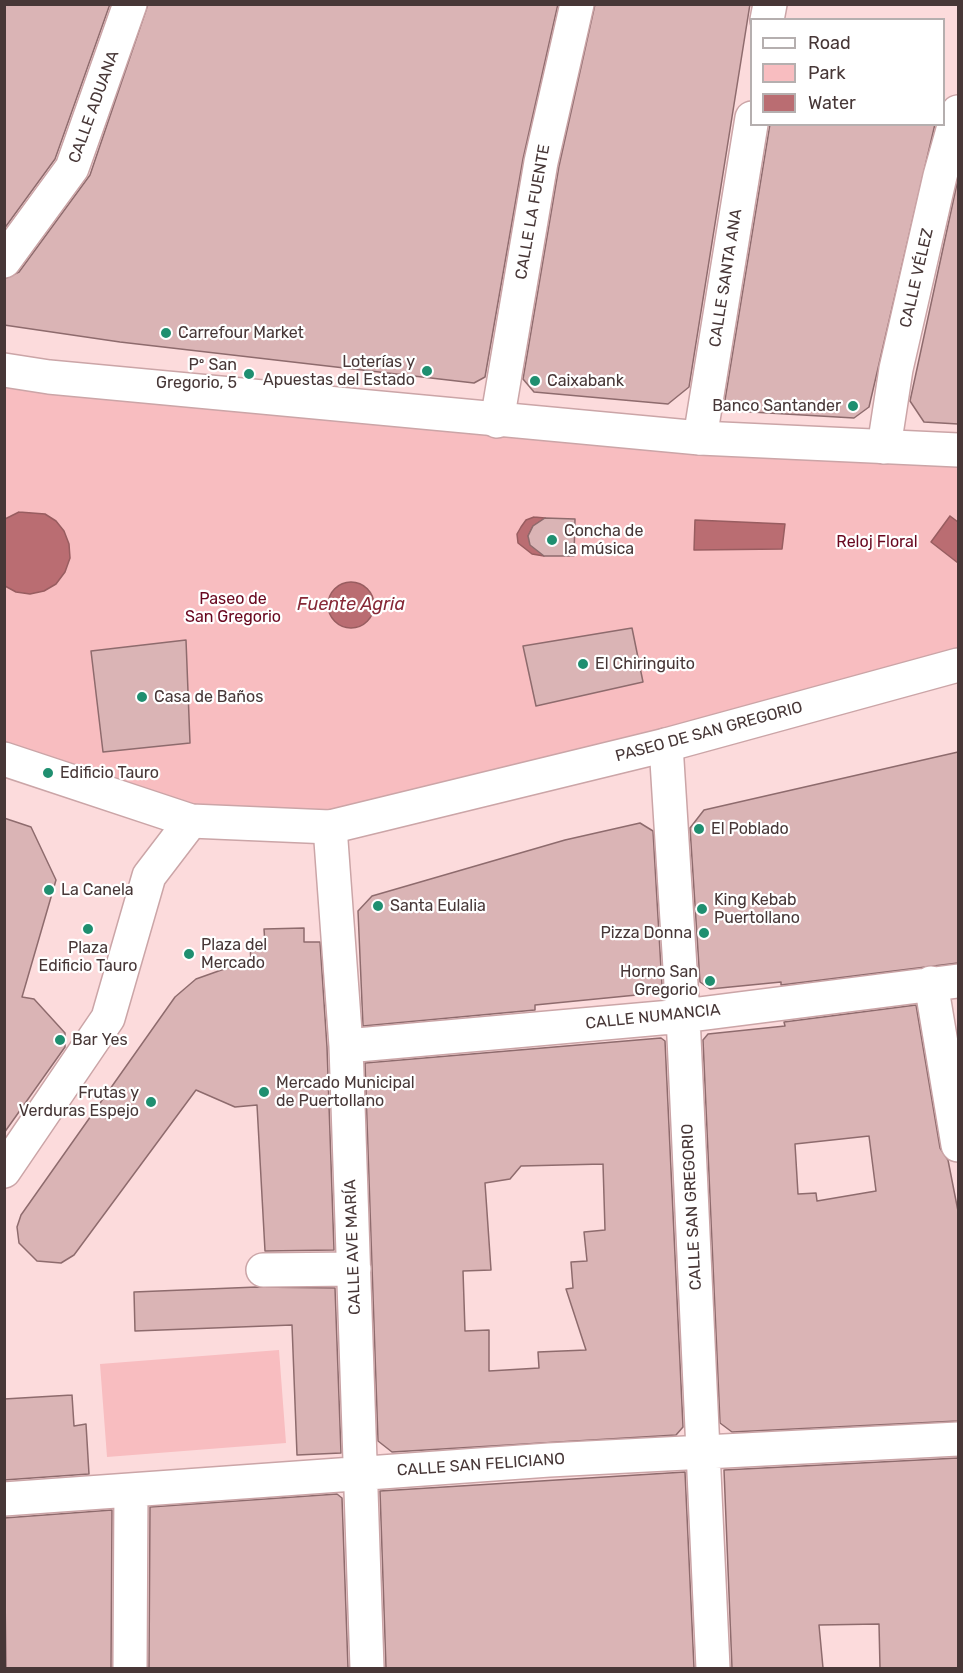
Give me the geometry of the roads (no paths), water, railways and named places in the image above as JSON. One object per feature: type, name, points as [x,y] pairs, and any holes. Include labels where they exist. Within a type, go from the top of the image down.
[{"type":"street","name":"CALLE ADUANA","points":[[4,261],[72,168],[130,4]]},
{"type":"street","name":"CALLE LA FUENTE","points":[[497,421],[541,162],[577,4]]},
{"type":"street","name":"CALLE VÉLEZ","points":[[884,447],[896,369],[940,176],[958,112]]},
{"type":"street","name":"CALLE SANTA ANA","points":[[700,438],[751,126]]},
{"type":"street","points":[[6,369],[49,377],[497,421],[700,438],[958,450]]},
{"type":"street","name":"PASEO DE SAN GREGORIO","points":[[4,759],[191,820],[330,827],[666,745],[958,665]]},
{"type":"street","name":"CALLE SAN GREGORIO","points":[[666,745],[682,1016],[713,1668]]},
{"type":"street","points":[[4,1171],[108,1018],[149,876],[191,820]]},
{"type":"street","name":"CALLE AVE MARÍA","points":[[330,827],[346,1046],[367,1668]]},
{"type":"street","points":[[945,982],[958,1144]]},
{"type":"street","name":"CALLE NUMANCIA","points":[[346,1046],[682,1016],[945,982]]},
{"type":"street","points":[[264,1270],[354,1269]]},
{"type":"street","name":"CALLE SAN FELICIANO","points":[[4,1499],[362,1473],[958,1439]]},
{"type":"street","points":[[130,1668],[131,1490]]},
{"type":"water","points":[[19,512],[45,514],[56,521],[64,531],[69,544],[70,558],[65,572],[56,584],[44,591],[30,594],[16,592],[5,586],[5,519]]},
{"type":"water","points":[[950,516],[958,522],[958,563],[931,542]]},
{"type":"water","points":[[534,517],[545,518],[533,526],[528,536],[544,556],[532,554],[518,543],[517,534],[521,527],[526,520]]},
{"type":"water","points":[[695,520],[785,524],[782,549],[694,550]]},
{"type":"water","name":"Fuente Agria","points":[[351,582],[367,589],[374,605],[367,621],[351,628],[335,621],[328,605],[335,589]]},
{"type":"place","name":"Carrefour Market","points":[[166,333]]},
{"type":"place","name":"Loterías y Apuestas del Estado","points":[[427,371]]},
{"type":"place","name":"Pº San Gregorio, 5","points":[[249,374]]},
{"type":"place","name":"Caixabank","points":[[535,381]]},
{"type":"place","name":"Banco Santander","points":[[853,406]]},
{"type":"place","name":"Concha de la música","points":[[552,540]]},
{"type":"place","name":"El Chiringuito","points":[[583,664]]},
{"type":"place","name":"Casa de Baños","points":[[142,697]]},
{"type":"place","name":"Edificio Tauro","points":[[48,773]]},
{"type":"place","name":"El Poblado","points":[[699,829]]},
{"type":"place","name":"La Canela","points":[[49,890]]},
{"type":"place","name":"Santa Eulalia","points":[[378,906]]},
{"type":"place","name":"King Kebab Puertollano","points":[[702,909]]},
{"type":"place","name":"Plaza Edificio Tauro","points":[[88,929]]},
{"type":"place","name":"Pizza Donna","points":[[704,933]]},
{"type":"place","name":"Plaza del Mercado","points":[[189,954]]},
{"type":"place","name":"Horno San Gregorio","points":[[710,981]]},
{"type":"place","name":"Bar Yes","points":[[60,1040]]},
{"type":"place","name":"Mercado Municipal de Puertollano","points":[[264,1092]]},
{"type":"place","name":"Frutas y Verduras Espejo","points":[[151,1102]]},
{"type":"park label","name":"Reloj Floral","points":[[877,542]]},
{"type":"park label","name":"Paseo de San Gregorio","points":[[233,608]]}]
